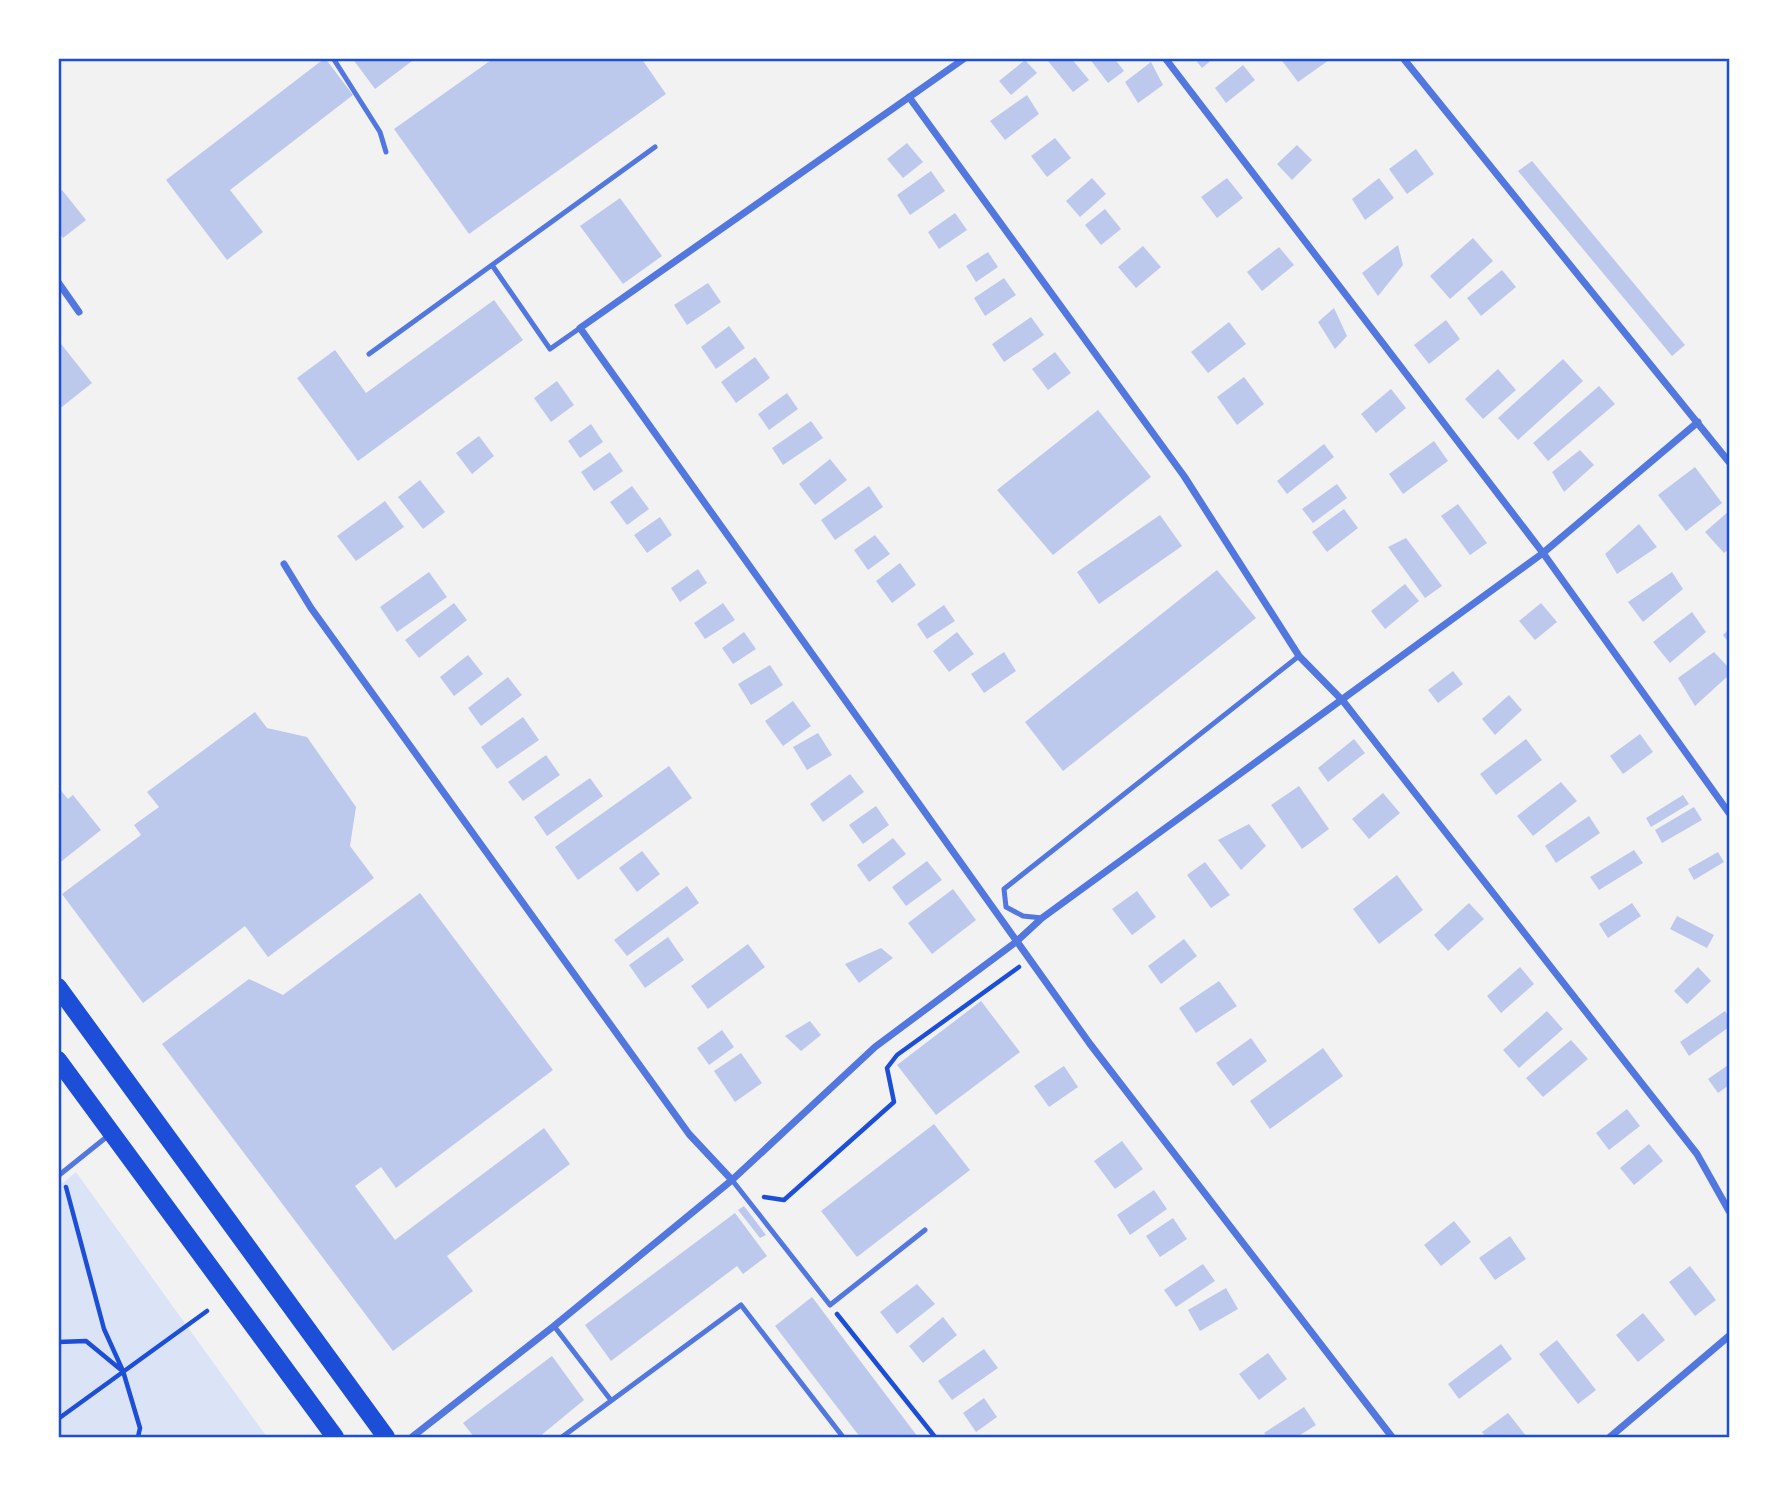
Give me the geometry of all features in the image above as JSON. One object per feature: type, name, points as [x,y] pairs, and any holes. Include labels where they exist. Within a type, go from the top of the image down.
[{"type":"main road","points":[[58,987],[386,1437]]},
{"type":"main road","points":[[58,1060],[335,1437]]},
{"type":"street","points":[[965,58],[580,328],[1090,1044],[1392,1437]]},
{"type":"street","points":[[1165,58],[1543,553],[1729,813]]},
{"type":"street","points":[[1404,58],[1729,462]]},
{"type":"street","points":[[909,97],[1184,476],[1299,656],[1343,701],[1697,1154],[1729,1210]]},
{"type":"street","points":[[58,282],[79,312]]},
{"type":"street","points":[[412,1437],[554,1326],[732,1180],[875,1047],[1016,942],[1042,918],[1543,553],[1698,422]]},
{"type":"street","points":[[284,564],[311,608],[689,1134],[732,1180]]},
{"type":"street","points":[[1610,1437],[1729,1336]]},
{"type":"lane","points":[[333,58],[380,132],[386,152]]},
{"type":"lane","points":[[369,354],[655,147]]},
{"type":"lane","points":[[492,265],[550,349],[580,328]]},
{"type":"lane","points":[[1042,918],[1023,916],[1006,907],[1004,889],[1299,656]]},
{"type":"lane","points":[[60,1174],[112,1133]]},
{"type":"lane","points":[[732,1180],[830,1305],[925,1230]]},
{"type":"lane","points":[[562,1437],[741,1305],[843,1437]]},
{"type":"lane","points":[[554,1326],[610,1399]]},
{"type":"path","points":[[60,1174],[104,1329],[123,1371],[140,1428],[138,1437]]},
{"type":"path","points":[[830,1305],[935,1437]]},
{"type":"path","points":[[58,1419],[207,1311]]},
{"type":"path","points":[[58,1342],[86,1341],[123,1371]]},
{"type":"shaded area","points":[[76,1172],[267,1437],[58,1437],[58,1187]]},
{"type":"building","points":[[325,58],[353,95],[230,190],[263,232],[227,260],[166,180]]},
{"type":"building","points":[[352,58],[416,58],[375,89]]},
{"type":"building","points":[[494,58],[641,58],[666,94],[469,234],[394,129]]},
{"type":"building","points":[[1052,58],[1071,58],[1089,80],[1073,92],[1048,61]]},
{"type":"building","points":[[1089,58],[1114,58],[1124,71],[1108,83]]},
{"type":"building","points":[[1194,58],[1214,58],[1202,68]]},
{"type":"building","points":[[1280,58],[1332,58],[1298,82]]},
{"type":"building","points":[[1025,60],[1037,73],[1011,95],[999,81]]},
{"type":"building","points":[[1151,62],[1163,85],[1138,103],[1125,82]]},
{"type":"building","points":[[1243,65],[1255,80],[1226,103],[1215,88]]},
{"type":"building","points":[[1027,95],[1039,114],[1005,140],[990,121]]},
{"type":"building","points":[[1055,138],[1071,158],[1047,177],[1031,156]]},
{"type":"building","points":[[907,143],[923,162],[903,178],[887,159]]},
{"type":"building","points":[[1297,145],[1312,160],[1292,180],[1277,164]]},
{"type":"building","points":[[1416,149],[1434,174],[1407,194],[1389,169]]},
{"type":"building","points":[[1532,161],[1685,345],[1672,356],[1518,171]]},
{"type":"building","points":[[931,171],[945,191],[910,215],[897,195]]},
{"type":"building","points":[[1092,178],[1106,194],[1080,217],[1066,201]]},
{"type":"building","points":[[1227,178],[1243,198],[1217,218],[1201,197]]},
{"type":"building","points":[[1379,178],[1394,198],[1365,220],[1352,199]]},
{"type":"building","points":[[62,190],[86,220],[63,238],[58,232],[58,193]]},
{"type":"building","points":[[620,198],[662,256],[623,284],[580,226]]},
{"type":"building","points":[[1105,209],[1121,229],[1101,245],[1085,225]]},
{"type":"building","points":[[955,213],[967,230],[939,249],[928,232]]},
{"type":"building","points":[[1473,238],[1493,261],[1450,299],[1430,276]]},
{"type":"building","points":[[1398,245],[1403,265],[1378,296],[1362,273]]},
{"type":"building","points":[[1143,246],[1161,267],[1136,288],[1118,267]]},
{"type":"building","points":[[1279,247],[1294,265],[1262,291],[1247,272]]},
{"type":"building","points":[[988,252],[998,267],[976,282],[966,266]]},
{"type":"building","points":[[1502,270],[1516,287],[1481,316],[1467,298]]},
{"type":"building","points":[[1004,278],[1016,295],[985,316],[974,298]]},
{"type":"building","points":[[708,283],[721,302],[687,325],[674,305]]},
{"type":"building","points":[[494,300],[523,340],[358,461],[297,378],[335,350],[366,393]]},
{"type":"building","points":[[1334,308],[1347,336],[1335,349],[1318,322]]},
{"type":"building","points":[[1031,317],[1044,335],[1004,362],[992,344]]},
{"type":"building","points":[[1446,320],[1460,339],[1429,364],[1414,345]]},
{"type":"building","points":[[1229,322],[1246,344],[1208,373],[1191,352]]},
{"type":"building","points":[[729,326],[745,348],[716,369],[701,347]]},
{"type":"building","points":[[58,340],[92,383],[58,410]]},
{"type":"building","points":[[1055,352],[1071,373],[1048,390],[1032,369]]},
{"type":"building","points":[[755,357],[770,378],[736,403],[721,382]]},
{"type":"building","points":[[1563,359],[1583,381],[1518,440],[1498,418]]},
{"type":"building","points":[[1498,369],[1516,390],[1483,419],[1465,399]]},
{"type":"building","points":[[1244,377],[1264,404],[1237,425],[1217,397]]},
{"type":"building","points":[[557,381],[574,405],[551,422],[534,398]]},
{"type":"building","points":[[1599,386],[1615,404],[1548,461],[1533,443]]},
{"type":"building","points":[[1391,389],[1406,408],[1376,433],[1361,414]]},
{"type":"building","points":[[787,393],[798,409],[769,430],[758,414]]},
{"type":"building","points":[[1098,410],[1151,477],[1053,555],[997,490]]},
{"type":"building","points":[[811,421],[823,438],[783,465],[772,448]]},
{"type":"building","points":[[591,424],[603,442],[580,458],[568,441]]},
{"type":"building","points":[[479,436],[494,456],[472,474],[456,453]]},
{"type":"building","points":[[1434,441],[1448,461],[1403,494],[1389,474]]},
{"type":"building","points":[[1324,444],[1334,457],[1287,494],[1277,481]]},
{"type":"building","points":[[1580,450],[1594,465],[1564,492],[1552,472]]},
{"type":"building","points":[[610,452],[623,471],[594,491],[581,472]]},
{"type":"building","points":[[830,459],[847,480],[815,505],[799,484]]},
{"type":"building","points":[[1695,467],[1722,503],[1686,531],[1658,495]]},
{"type":"building","points":[[420,480],[445,512],[423,529],[398,497]]},
{"type":"building","points":[[1337,484],[1347,498],[1313,523],[1302,509]]},
{"type":"building","points":[[632,486],[649,509],[627,525],[610,502]]},
{"type":"building","points":[[869,486],[883,507],[835,540],[821,520]]},
{"type":"building","points":[[385,501],[404,527],[356,561],[337,536]]},
{"type":"building","points":[[1458,504],[1487,543],[1470,555],[1441,516]]},
{"type":"building","points":[[1344,509],[1358,528],[1327,552],[1312,532]]},
{"type":"building","points":[[1729,511],[1729,549],[1724,553],[1705,532]]},
{"type":"building","points":[[1160,515],[1182,546],[1099,604],[1077,572]]},
{"type":"building","points":[[660,517],[672,535],[647,553],[634,535]]},
{"type":"building","points":[[1639,524],[1657,547],[1617,574],[1605,554]]},
{"type":"building","points":[[875,535],[890,554],[868,570],[854,550]]},
{"type":"building","points":[[1406,538],[1442,586],[1425,598],[1388,547]]},
{"type":"building","points":[[900,563],[916,585],[892,603],[876,581]]},
{"type":"building","points":[[698,569],[707,583],[680,602],[671,588]]},
{"type":"building","points":[[1217,570],[1256,618],[1063,771],[1025,722]]},
{"type":"building","points":[[429,572],[447,597],[397,632],[380,607]]},
{"type":"building","points":[[1672,572],[1683,589],[1643,622],[1628,602]]},
{"type":"building","points":[[1405,584],[1419,601],[1385,629],[1371,611]]},
{"type":"building","points":[[454,603],[467,620],[419,658],[405,640]]},
{"type":"building","points":[[723,603],[735,620],[705,639],[694,623]]},
{"type":"building","points":[[1541,603],[1557,622],[1535,640],[1519,621]]},
{"type":"building","points":[[944,605],[955,621],[927,639],[917,624]]},
{"type":"building","points":[[1692,612],[1706,632],[1670,663],[1653,642]]},
{"type":"building","points":[[1729,629],[1729,643],[1723,635]]},
{"type":"building","points":[[744,632],[756,649],[733,664],[722,648]]},
{"type":"building","points":[[957,632],[974,654],[949,672],[933,651]]},
{"type":"building","points":[[1004,652],[1016,671],[984,693],[971,674]]},
{"type":"building","points":[[1714,652],[1729,668],[1729,675],[1695,706],[1678,678]]},
{"type":"building","points":[[468,655],[483,674],[454,696],[440,677]]},
{"type":"building","points":[[770,665],[783,685],[751,705],[738,684]]},
{"type":"building","points":[[1453,671],[1463,684],[1438,703],[1428,690]]},
{"type":"building","points":[[508,677],[522,695],[481,726],[468,708]]},
{"type":"building","points":[[1509,695],[1522,710],[1495,735],[1482,719]]},
{"type":"building","points":[[793,701],[811,726],[783,746],[765,721]]},
{"type":"building","points":[[255,712],[267,728],[307,737],[356,807],[350,846],[374,878],[268,957],[245,926],[143,1003],[62,894],[141,835],[134,825],[159,807],[147,792]]},
{"type":"building","points":[[523,717],[539,740],[497,769],[481,747]]},
{"type":"building","points":[[818,733],[832,755],[807,770],[793,747]]},
{"type":"building","points":[[1640,734],[1653,752],[1623,774],[1610,756]]},
{"type":"building","points":[[1354,739],[1365,753],[1328,782],[1318,768]]},
{"type":"building","points":[[1526,739],[1542,760],[1496,795],[1480,774]]},
{"type":"building","points":[[546,755],[560,775],[523,801],[508,782]]},
{"type":"building","points":[[669,766],[692,798],[578,880],[555,847]]},
{"type":"building","points":[[850,774],[864,792],[823,822],[810,804]]},
{"type":"building","points":[[590,778],[603,796],[547,836],[534,817]]},
{"type":"building","points":[[1561,782],[1577,801],[1533,836],[1517,816]]},
{"type":"building","points":[[1299,786],[1329,829],[1302,849],[1271,805]]},
{"type":"building","points":[[58,787],[68,799],[73,795],[101,830],[58,864]]},
{"type":"building","points":[[1383,793],[1400,813],[1369,839],[1352,819]]},
{"type":"building","points":[[1683,795],[1689,804],[1651,827],[1646,818]]},
{"type":"building","points":[[876,806],[889,825],[863,844],[849,825]]},
{"type":"building","points":[[1694,807],[1702,820],[1662,843],[1655,830]]},
{"type":"building","points":[[1589,816],[1600,833],[1556,863],[1545,846]]},
{"type":"building","points":[[1249,824],[1266,846],[1241,870],[1218,840]]},
{"type":"building","points":[[893,838],[906,854],[869,882],[857,865]]},
{"type":"building","points":[[1634,850],[1643,863],[1599,890],[1590,877]]},
{"type":"building","points":[[642,851],[660,874],[637,892],[619,868]]},
{"type":"building","points":[[1718,852],[1724,862],[1694,880],[1688,869]]},
{"type":"building","points":[[927,861],[942,880],[906,906],[892,887]]},
{"type":"building","points":[[1205,862],[1230,895],[1211,908],[1187,875]]},
{"type":"building","points":[[1397,875],[1423,910],[1379,944],[1353,909]]},
{"type":"building","points":[[687,886],[699,903],[627,956],[614,940]]},
{"type":"building","points":[[953,889],[976,920],[932,954],[908,923]]},
{"type":"building","points":[[1137,891],[1156,917],[1132,935],[1112,909]]},
{"type":"building","points":[[420,893],[553,1070],[396,1188],[381,1167],[355,1186],[395,1240],[544,1128],[570,1164],[447,1256],[473,1291],[393,1351],[162,1044],[249,979],[283,995]]},
{"type":"building","points":[[1469,903],[1484,919],[1448,951],[1434,935]]},
{"type":"building","points":[[1632,903],[1641,916],[1608,938],[1599,924]]},
{"type":"building","points":[[1677,916],[1714,935],[1707,948],[1670,929]]},
{"type":"building","points":[[668,937],[684,960],[645,988],[629,965]]},
{"type":"building","points":[[1184,939],[1197,956],[1161,984],[1148,966]]},
{"type":"building","points":[[748,944],[765,967],[708,1009],[691,986]]},
{"type":"building","points":[[881,948],[893,958],[859,983],[845,964]]},
{"type":"building","points":[[1520,967],[1534,984],[1501,1013],[1487,996]]},
{"type":"building","points":[[1698,967],[1711,981],[1687,1004],[1674,991]]},
{"type":"building","points":[[1219,981],[1237,1006],[1196,1033],[1179,1008]]},
{"type":"building","points":[[981,1001],[1020,1052],[936,1115],[897,1065]]},
{"type":"building","points":[[1547,1011],[1563,1029],[1519,1068],[1503,1050]]},
{"type":"building","points":[[1725,1011],[1729,1017],[1729,1027],[1689,1056],[1680,1042]]},
{"type":"building","points":[[810,1021],[821,1035],[801,1051],[785,1036]]},
{"type":"building","points":[[722,1030],[734,1047],[709,1065],[697,1048]]},
{"type":"building","points":[[1251,1038],[1267,1061],[1233,1086],[1216,1063]]},
{"type":"building","points":[[1571,1040],[1588,1059],[1543,1097],[1526,1078]]},
{"type":"building","points":[[1323,1048],[1343,1076],[1270,1129],[1250,1101]]},
{"type":"building","points":[[741,1053],[762,1083],[735,1102],[714,1071]]},
{"type":"building","points":[[1728,1065],[1729,1085],[1718,1093],[1708,1079]]},
{"type":"building","points":[[1064,1066],[1078,1087],[1049,1107],[1034,1086]]},
{"type":"building","points":[[1627,1109],[1640,1126],[1609,1150],[1596,1133]]},
{"type":"building","points":[[934,1124],[970,1170],[857,1257],[821,1211]]},
{"type":"building","points":[[1122,1141],[1143,1169],[1115,1189],[1094,1161]]},
{"type":"building","points":[[1649,1144],[1663,1161],[1634,1185],[1620,1168]]},
{"type":"building","points":[[1154,1190],[1167,1209],[1130,1235],[1117,1215]]},
{"type":"building","points":[[744,1206],[766,1235],[760,1238],[738,1210]]},
{"type":"building","points":[[735,1213],[767,1256],[743,1274],[737,1266],[611,1361],[585,1325]]},
{"type":"building","points":[[1173,1218],[1187,1239],[1160,1257],[1146,1236]]},
{"type":"building","points":[[1454,1221],[1471,1242],[1441,1266],[1424,1245]]},
{"type":"building","points":[[1510,1236],[1526,1259],[1495,1280],[1479,1258]]},
{"type":"building","points":[[1203,1264],[1215,1281],[1176,1307],[1164,1290]]},
{"type":"building","points":[[1690,1266],[1716,1300],[1695,1316],[1669,1282]]},
{"type":"building","points":[[917,1284],[935,1304],[897,1334],[880,1312]]},
{"type":"building","points":[[1226,1288],[1238,1309],[1200,1331],[1188,1310]]},
{"type":"building","points":[[812,1297],[918,1437],[860,1437],[775,1326]]},
{"type":"building","points":[[1643,1313],[1665,1340],[1638,1362],[1616,1335]]},
{"type":"building","points":[[943,1317],[957,1335],[923,1363],[909,1346]]},
{"type":"building","points":[[1557,1340],[1596,1390],[1578,1404],[1539,1354]]},
{"type":"building","points":[[1501,1344],[1512,1359],[1459,1399],[1448,1384]]},
{"type":"building","points":[[984,1349],[998,1368],[952,1400],[938,1381]]},
{"type":"building","points":[[1268,1353],[1287,1379],[1259,1400],[1239,1374]]},
{"type":"building","points":[[552,1356],[584,1400],[539,1437],[474,1437],[463,1423]]},
{"type":"building","points":[[984,1398],[997,1417],[976,1432],[963,1413]]},
{"type":"building","points":[[1304,1407],[1316,1425],[1297,1437],[1267,1437],[1264,1433]]},
{"type":"building","points":[[1508,1413],[1527,1437],[1486,1437],[1482,1432]]}]
